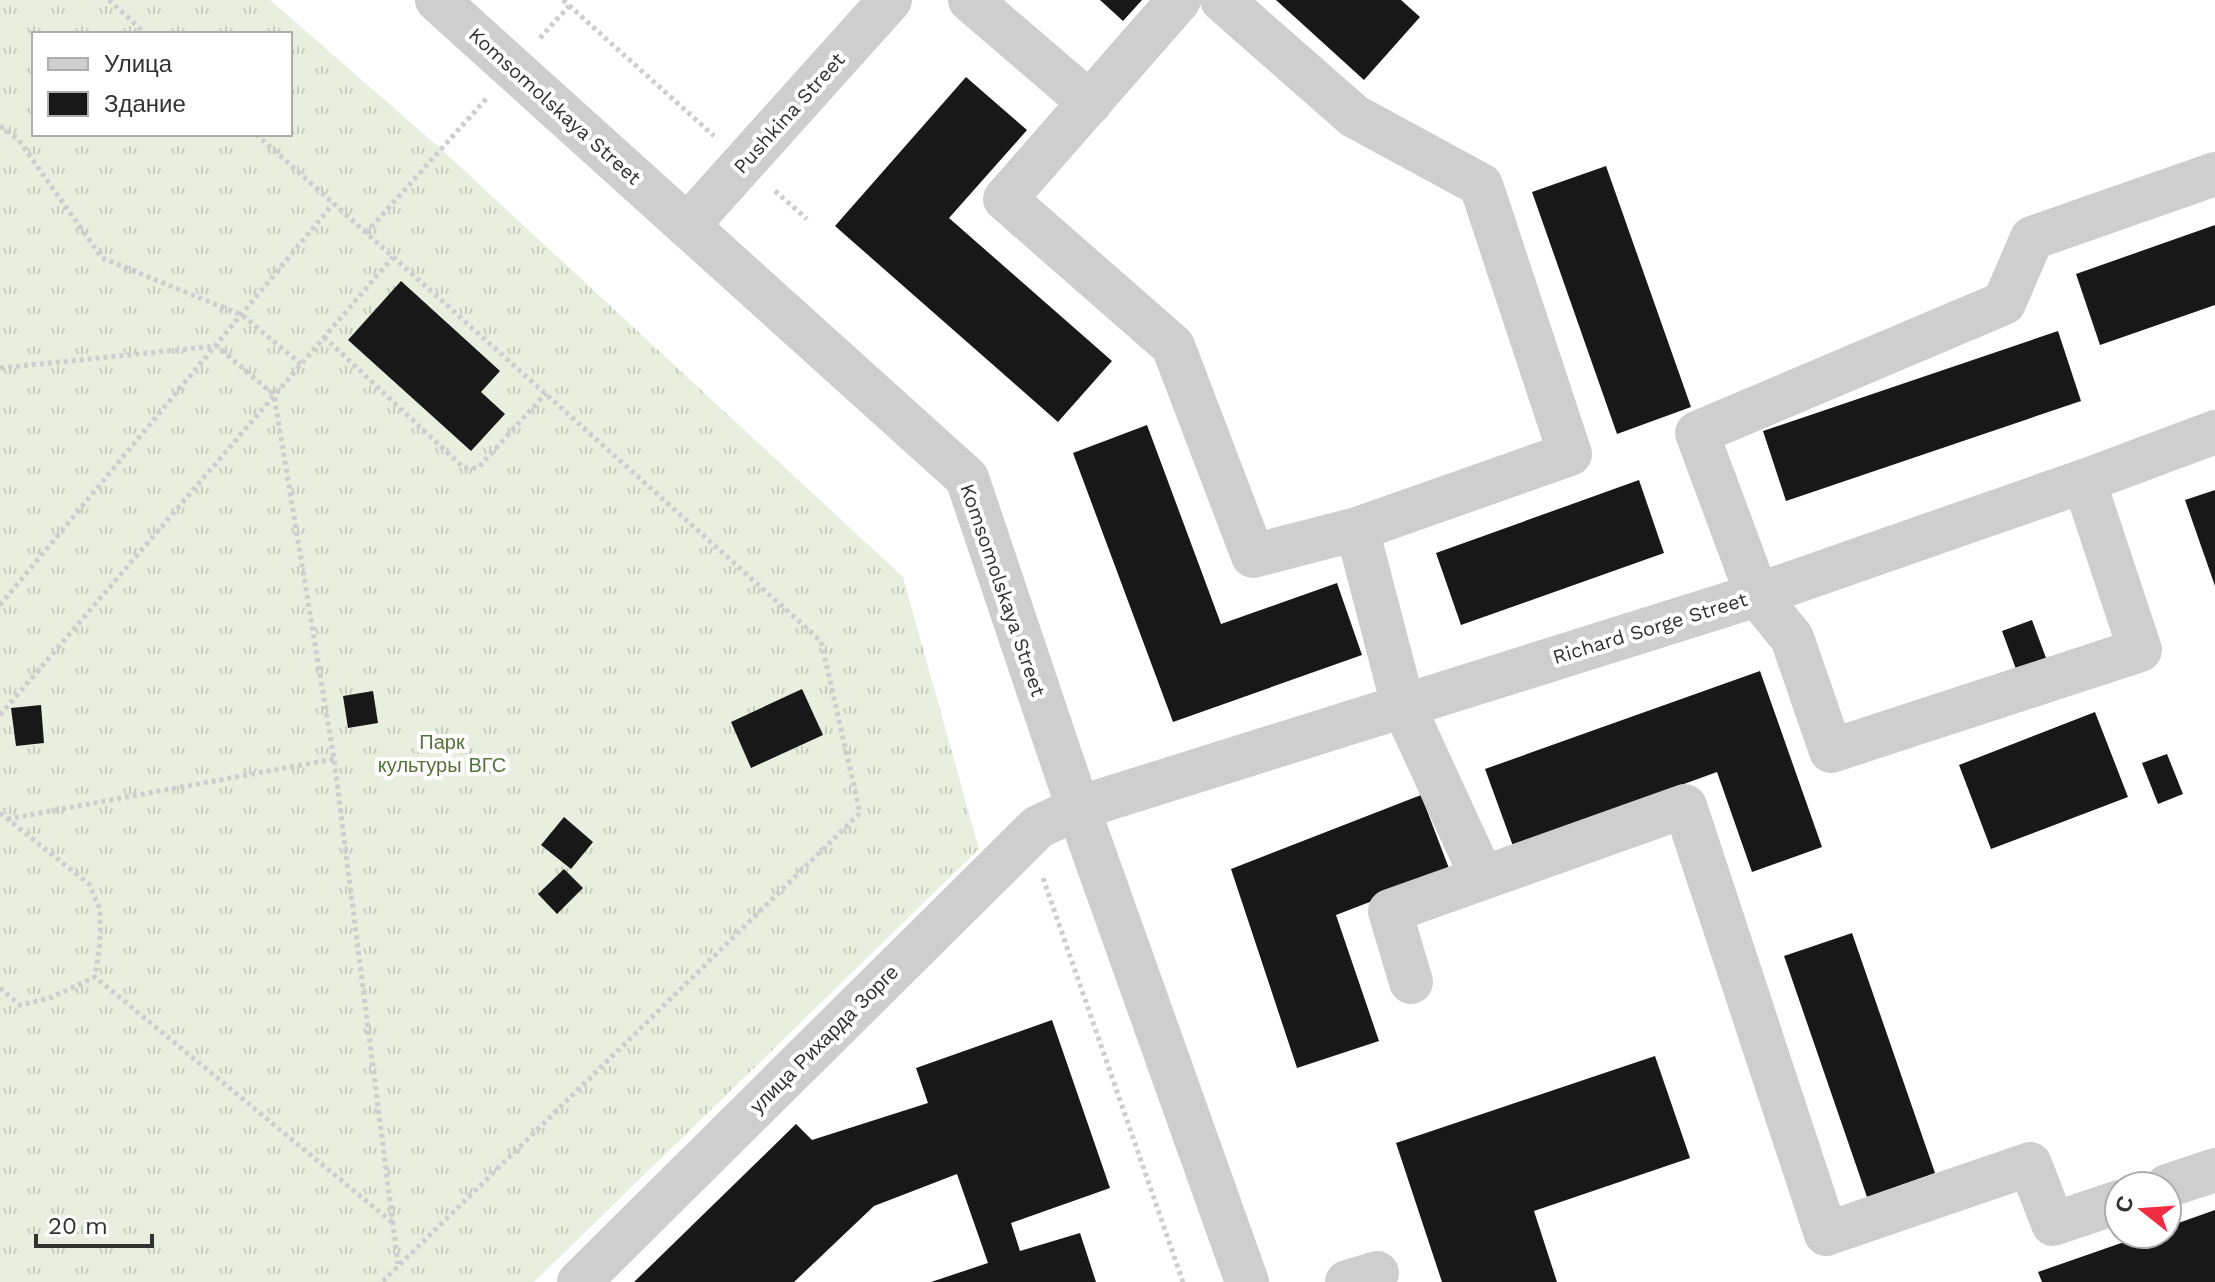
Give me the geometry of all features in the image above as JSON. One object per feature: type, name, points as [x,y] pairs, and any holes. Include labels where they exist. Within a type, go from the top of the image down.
[{"type":"street","name":"Komsomolskaya Street","points":[[437,0],[967,478],[1078,808],[1247,1282]]},
{"type":"street","name":"Pushkina Street","points":[[687,226],[890,0]]},
{"type":"street","points":[[970,0],[1090,103]]},
{"type":"street","points":[[1179,0],[1005,199],[1173,346],[1253,556],[1357,529],[1570,454],[1481,185],[1354,116],[1222,0]]},
{"type":"street","points":[[2084,481],[2140,650],[1831,751],[1792,638],[1757,595],[1697,433],[2004,303],[2032,238],[2215,174]]},
{"type":"street","name":"Richard Sorge Street","points":[[1078,808],[1757,595],[2215,432]]},
{"type":"street","points":[[1357,529],[1403,705],[1482,877]]},
{"type":"street","points":[[1411,982],[1390,911],[1685,806],[1826,1234],[2030,1164],[2053,1224],[2103,1207]]},
{"type":"street","name":"улица Рихарда Зорге","points":[[579,1282],[1038,827],[1078,808]]},
{"type":"street","points":[[2183,1181],[2215,1170]]},
{"type":"path","points":[[109,0],[144,32]]},
{"type":"path","points":[[563,0],[807,219]]},
{"type":"path","points":[[0,126],[18,139],[102,258],[242,315],[301,364]]},
{"type":"path","points":[[258,136],[821,641],[860,813],[382,1282]]},
{"type":"path","points":[[366,233],[441,149]]},
{"type":"path","points":[[0,605],[333,204]]},
{"type":"path","points":[[0,715],[393,257]]},
{"type":"path","points":[[324,337],[464,468],[478,468],[546,393]]},
{"type":"path","points":[[0,368],[217,346],[274,395],[334,759],[398,1265]]},
{"type":"path","points":[[7,819],[334,759]]},
{"type":"path","points":[[0,813],[89,884],[100,909],[100,942],[95,977]]},
{"type":"path","points":[[1040,869],[1183,1282]]},
{"type":"path","points":[[95,977],[394,1224]]},
{"type":"path","points":[[0,988],[20,1005],[50,998],[95,977]]},
{"type":"green space","name":"Парк культуры ВГС","points":[[0,0],[270,0],[441,149],[903,577],[979,849],[534,1282],[0,1282]]},
{"type":"building","points":[[1100,0],[1142,0],[1123,21]]},
{"type":"building","points":[[1276,0],[1401,0],[1420,17],[1364,80]]},
{"type":"building","points":[[966,77],[1027,130],[949,218],[1112,361],[1058,422],[835,226]]},
{"type":"building","points":[[1606,166],[1691,407],[1617,434],[1532,192]]},
{"type":"building","points":[[2215,225],[2215,305],[2100,345],[2076,274]]},
{"type":"building","points":[[401,281],[500,371],[481,392],[505,414],[471,451],[348,340]]},
{"type":"building","points":[[2058,331],[2081,401],[1786,501],[1763,431]]},
{"type":"building","points":[[1147,425],[1221,624],[1337,583],[1362,655],[1173,722],[1073,453]]},
{"type":"building","points":[[1639,480],[1664,553],[1461,625],[1436,553]]},
{"type":"building","points":[[2215,490],[2215,586],[2185,500]]},
{"type":"building","points":[[2032,620],[2046,658],[2016,669],[2002,631]]},
{"type":"building","points":[[1760,671],[1822,847],[1752,872],[1717,772],[1513,846],[1485,769]]},
{"type":"building","points":[[802,689],[823,735],[751,768],[731,722]]},
{"type":"building","points":[[373,691],[378,723],[348,728],[343,696]]},
{"type":"building","points":[[41,705],[44,743],[16,746],[11,708]]},
{"type":"building","points":[[2095,712],[2128,797],[1991,849],[1959,765]]},
{"type":"building","points":[[2167,754],[2183,794],[2158,804],[2142,763]]},
{"type":"building","points":[[1421,795],[1450,871],[1336,915],[1379,1041],[1297,1068],[1231,869]]},
{"type":"building","points":[[564,817],[593,842],[571,869],[541,845]]},
{"type":"building","points":[[564,869],[583,888],[557,914],[538,894]]},
{"type":"building","points":[[1852,933],[1935,1173],[1867,1197],[1784,956]]},
{"type":"building","points":[[1052,1020],[1110,1188],[1011,1223],[1020,1251],[1080,1233],[1096,1282],[931,1282],[988,1263],[957,1174],[874,1206],[794,1282],[634,1282],[796,1124],[812,1140],[928,1103],[916,1068]]},
{"type":"building","points":[[1655,1056],[1690,1158],[1534,1211],[1557,1282],[1442,1282],[1396,1143]]},
{"type":"building","points":[[2215,1210],[2215,1282],[2042,1282],[2038,1272],[2103,1249],[2183,1250],[2183,1221]]}]
